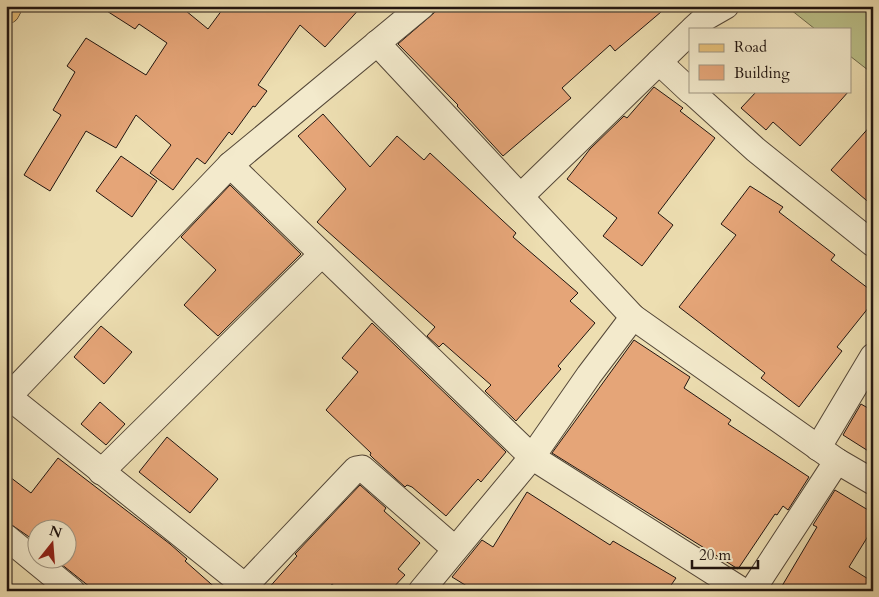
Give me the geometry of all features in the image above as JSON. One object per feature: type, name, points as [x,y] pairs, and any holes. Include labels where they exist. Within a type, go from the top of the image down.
[{"type":"main road","points":[[6,10],[8,6]]},
{"type":"street","points":[[422,6],[230,165],[7,398],[245,586],[356,468],[362,468],[455,549]]},
{"type":"street","points":[[694,28],[705,18],[726,6]]},
{"type":"street","points":[[521,196],[689,33]]},
{"type":"street","points":[[377,43],[633,317],[828,454],[873,482]]},
{"type":"street","points":[[659,62],[689,89]]},
{"type":"street","points":[[692,92],[756,150],[873,244]]},
{"type":"street","points":[[230,165],[532,457],[743,591]]},
{"type":"street","points":[[101,472],[322,254]]},
{"type":"street","points":[[421,591],[532,457],[589,375],[633,317]]},
{"type":"street","points":[[752,591],[828,454],[873,356]]},
{"type":"street","points":[[6,537],[72,591]]},
{"type":"green space","points":[[786,6],[873,6],[873,74],[852,58],[852,28],[814,28]]},
{"type":"building","points":[[99,6],[180,6],[208,29],[225,6],[362,6],[325,47],[300,25],[258,85],[267,91],[255,107],[253,106],[232,135],[229,132],[205,164],[197,158],[173,190],[150,173],[171,145],[136,115],[116,148],[86,131],[50,191],[24,175],[61,115],[53,110],[75,72],[67,66],[86,38],[146,75],[167,43],[139,24],[135,29]]},
{"type":"building","points":[[442,6],[668,6],[615,51],[610,45],[562,88],[571,98],[503,156],[458,105],[398,44]]},
{"type":"building","points":[[654,87],[683,108],[680,111],[715,138],[658,213],[673,225],[642,266],[603,236],[617,218],[567,179],[590,149],[624,116],[627,118]]},
{"type":"building","points":[[756,92],[848,92],[800,146],[773,122],[766,130],[741,108]]},
{"type":"building","points":[[323,114],[370,167],[397,136],[424,160],[430,153],[516,233],[513,237],[578,293],[570,301],[595,323],[558,366],[561,369],[516,421],[485,391],[491,385],[443,343],[439,347],[427,336],[435,327],[317,222],[346,189],[298,136]]},
{"type":"building","points":[[873,123],[873,206],[831,170]]},
{"type":"building","points":[[121,156],[157,181],[132,217],[96,191]]},
{"type":"building","points":[[230,185],[301,254],[218,336],[184,305],[216,270],[181,237]]},
{"type":"building","points":[[750,186],[783,207],[779,212],[835,255],[831,260],[873,292],[873,302],[837,347],[842,351],[799,407],[761,378],[765,373],[679,307],[736,235],[721,224]]},
{"type":"building","points":[[372,323],[506,452],[481,482],[478,479],[446,516],[412,487],[407,485],[405,487],[373,458],[370,455],[371,453],[326,410],[358,372],[342,358]]},
{"type":"building","points":[[101,326],[132,352],[104,384],[74,357]]},
{"type":"building","points":[[634,340],[690,377],[684,388],[731,420],[728,424],[809,477],[788,510],[783,506],[777,515],[775,514],[738,569],[552,453]]},
{"type":"building","points":[[100,402],[125,424],[106,445],[81,424]]},
{"type":"building","points":[[861,404],[873,411],[873,454],[843,435]]},
{"type":"building","points":[[167,437],[218,479],[190,513],[139,472]]},
{"type":"building","points":[[58,458],[170,544],[187,559],[185,561],[219,591],[95,591],[69,570],[78,570],[78,520],[28,520],[28,536],[6,521],[6,474],[31,493]]},
{"type":"building","points":[[360,485],[386,508],[384,511],[420,543],[398,569],[405,575],[390,591],[340,591],[332,584],[325,591],[266,591],[297,556],[295,554]]},
{"type":"building","points":[[835,490],[873,513],[873,528],[849,567],[873,582],[873,591],[779,591],[817,527],[813,525]]},
{"type":"building","points":[[527,492],[610,545],[613,541],[676,578],[667,591],[475,591],[452,577],[482,540],[493,547]]}]
